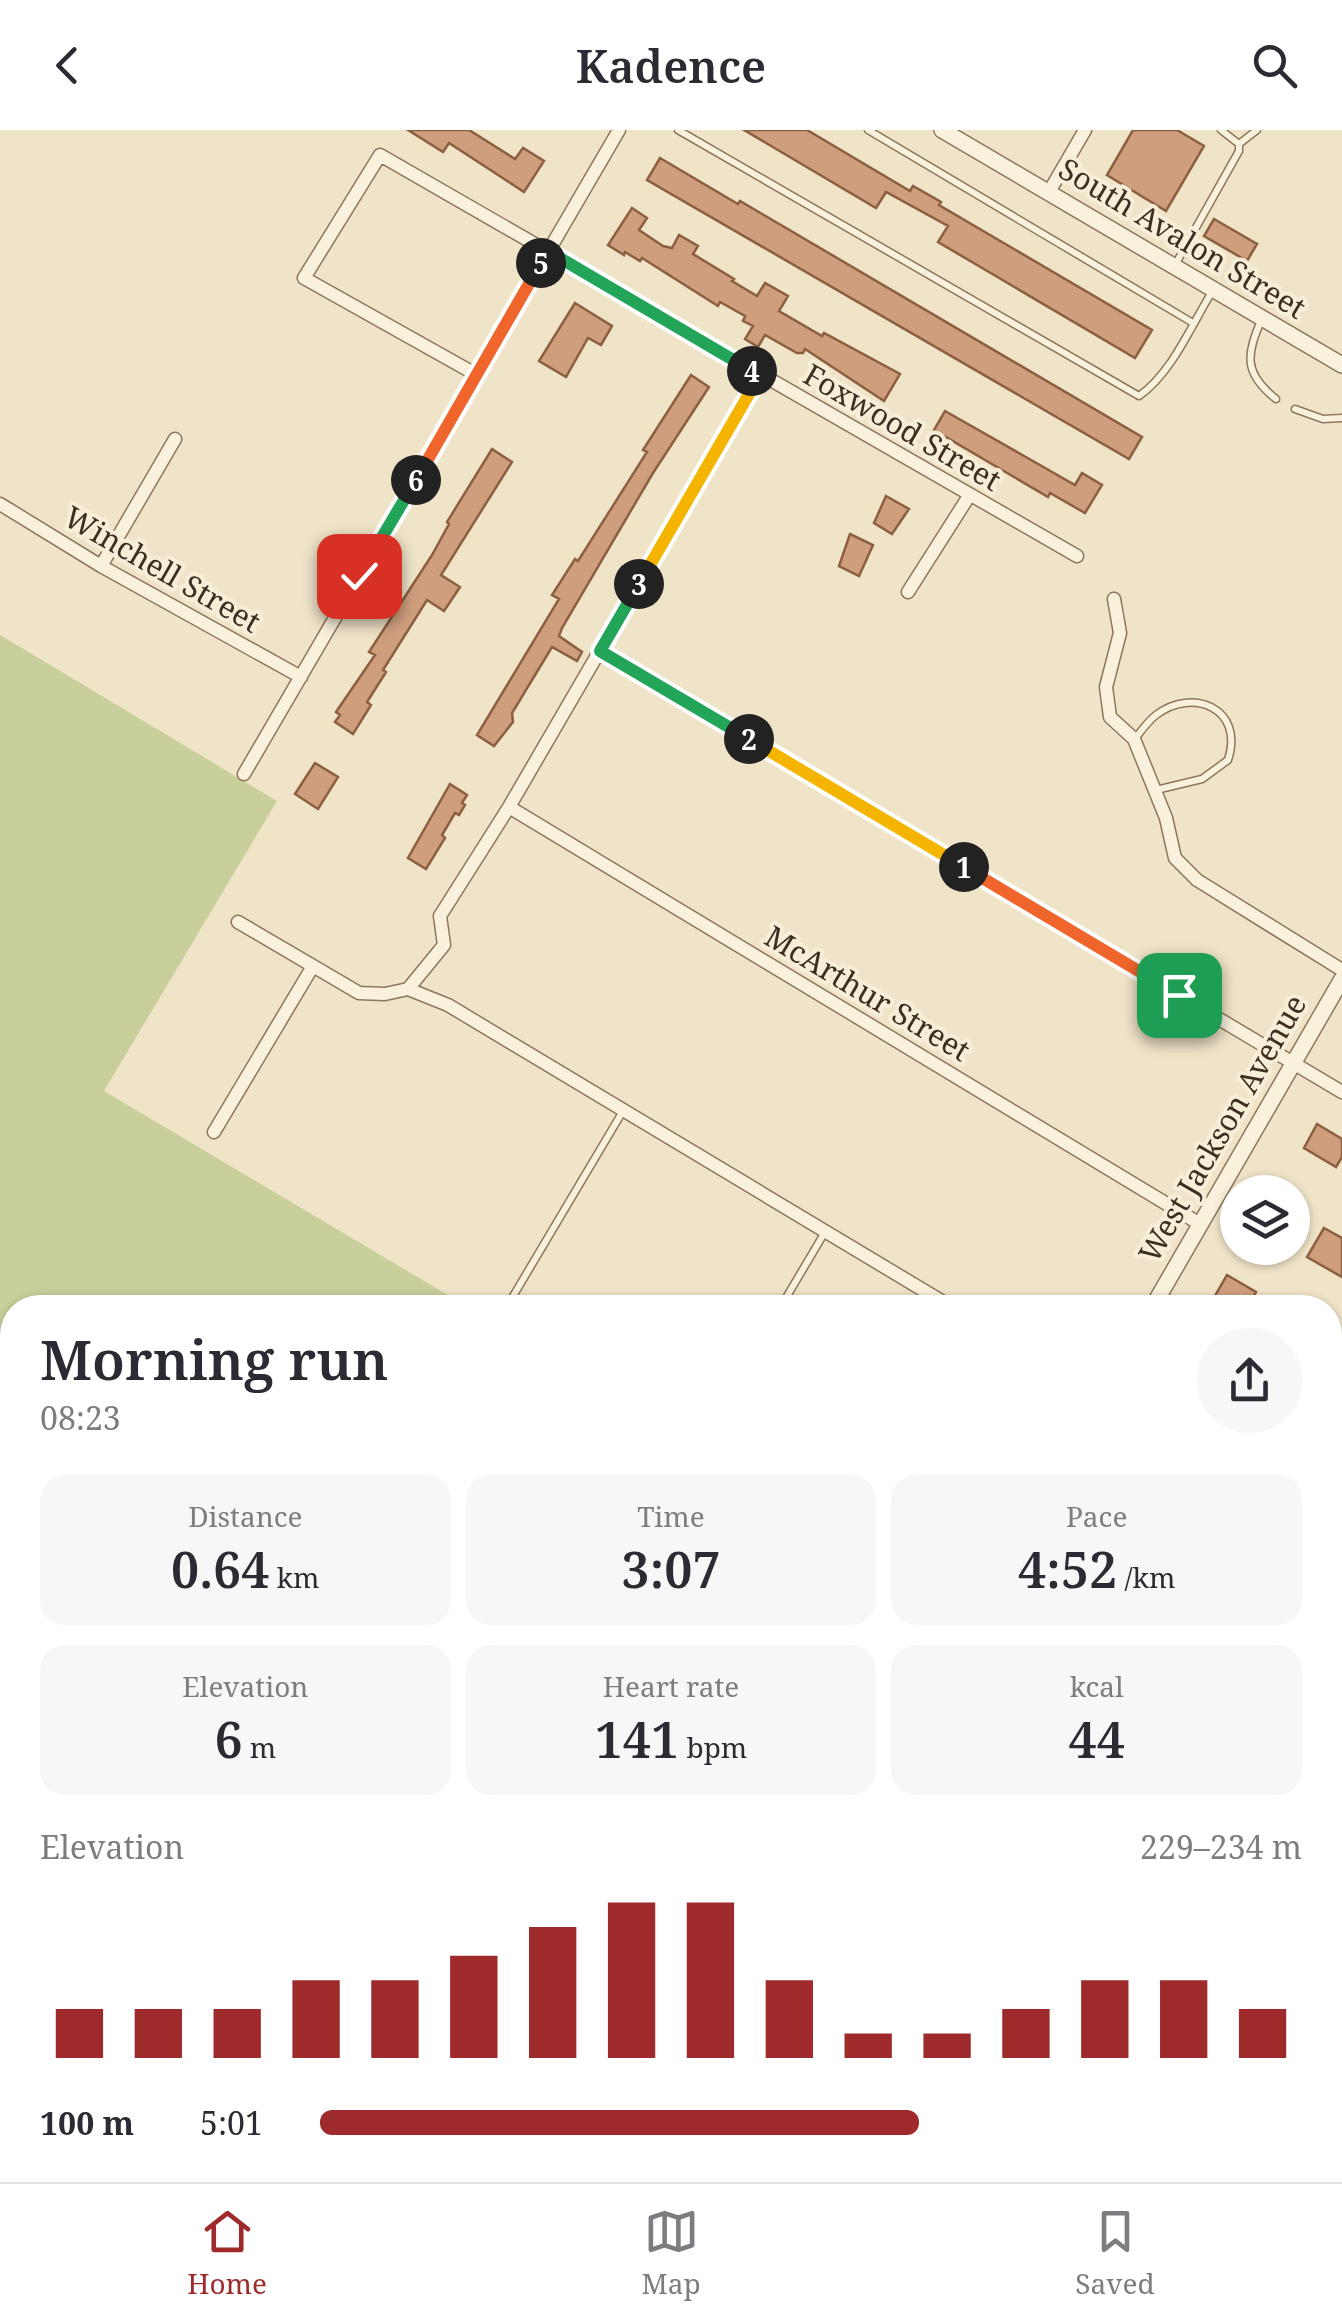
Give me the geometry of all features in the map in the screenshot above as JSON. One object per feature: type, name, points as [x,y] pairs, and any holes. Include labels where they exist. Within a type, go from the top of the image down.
[{"type":"street","points":[[244,774],[619,130]]},
{"type":"street","name":"South Avalon Street","points":[[942,130],[1342,365]]},
{"type":"street","points":[[1049,192],[1085,130]]},
{"type":"street","name":"Foxwood Street","points":[[477,374],[304,278],[380,155],[1077,556]]},
{"type":"street","points":[[408,989],[444,945],[440,916],[509,807],[760,375]]},
{"type":"street","points":[[101,566],[175,439]]},
{"type":"street","points":[[908,592],[969,496]]},
{"type":"street","name":"Winchell Street","points":[[0,504],[101,566],[300,677]]},
{"type":"street","points":[[1114,599],[1120,634],[1106,687],[1110,718],[1134,739],[1166,818],[1175,858],[1196,880],[1342,970]]},
{"type":"street","points":[[600,651],[1342,1092]]},
{"type":"street","name":"McArthur Street","points":[[509,807],[1200,1224]]},
{"type":"street","points":[[238,922],[358,993],[385,994],[408,989],[448,1005],[932,1295]]},
{"type":"street","points":[[214,1132],[313,966]]},
{"type":"street","name":"West Jackson Avenue","points":[[1159,1295],[1342,979]]},
{"type":"lane","points":[[678,130],[1139,396],[1152,387],[1214,289]]},
{"type":"lane","points":[[868,130],[1193,323]]},
{"type":"lane","points":[[1174,266],[1239,151],[1238,144],[1221,130]]},
{"type":"lane","points":[[1238,144],[1257,130]]},
{"type":"lane","points":[[1262,318],[1248,350],[1250,364],[1256,379],[1276,399]]},
{"type":"lane","points":[[1294,409],[1322,419],[1342,418]]},
{"type":"lane","points":[[1134,739],[1158,713],[1192,702],[1209,706],[1228,721],[1228,760],[1202,779],[1154,790]]},
{"type":"lane","points":[[514,1295],[624,1110]]},
{"type":"lane","points":[[788,1295],[826,1230]]},
{"type":"green space","points":[[0,635],[277,801],[104,1091],[448,1295],[0,1295]]},
{"type":"building","points":[[408,130],[469,130],[515,159],[523,148],[544,161],[524,192],[449,143],[443,152]]},
{"type":"building","points":[[744,130],[807,130],[910,191],[913,186],[941,202],[939,205],[1152,330],[1135,358],[938,242],[948,226],[886,192],[876,208]]},
{"type":"building","points":[[1133,130],[1177,130],[1204,146],[1166,211],[1107,175]]},
{"type":"building","points":[[660,158],[1142,437],[1129,459],[647,180]]},
{"type":"building","points":[[632,208],[647,218],[639,230],[663,246],[672,248],[679,235],[698,246],[693,254],[757,296],[765,283],[788,296],[779,311],[900,374],[884,401],[805,349],[797,353],[765,335],[758,347],[745,339],[753,326],[743,321],[745,316],[720,302],[718,306],[642,258],[640,261],[625,252],[624,255],[608,245]]},
{"type":"building","points":[[1214,219],[1257,244],[1247,261],[1204,236]]},
{"type":"building","points":[[575,303],[612,326],[601,345],[588,338],[566,377],[539,361]]},
{"type":"building","points":[[691,375],[709,387],[653,473],[562,628],[559,636],[582,652],[577,661],[552,647],[512,713],[513,722],[494,746],[477,735],[559,599],[552,595],[647,452],[643,450]]},
{"type":"building","points":[[945,411],[1075,485],[1082,473],[1102,485],[1085,513],[1050,493],[1048,497],[934,430]]},
{"type":"building","points":[[492,449],[512,462],[441,575],[460,587],[444,611],[427,600],[383,670],[386,672],[367,702],[371,705],[353,734],[335,722],[340,715],[336,712],[375,655],[369,652],[432,555],[447,522]]},
{"type":"building","points":[[886,496],[909,509],[892,534],[874,523]]},
{"type":"building","points":[[850,534],[873,545],[859,576],[839,566]]},
{"type":"building","points":[[315,763],[338,777],[318,809],[295,794]]},
{"type":"building","points":[[450,784],[467,795],[462,803],[465,805],[459,815],[455,813],[426,869],[408,858]]},
{"type":"building","points":[[1317,1124],[1342,1139],[1342,1157],[1336,1167],[1304,1148]]},
{"type":"building","points":[[1324,1228],[1342,1238],[1342,1277],[1310,1259]]},
{"type":"building","points":[[1227,1275],[1256,1292],[1254,1295],[1215,1295]]},
{"type":"route","points":[[359,576],[548,251],[760,375],[600,651],[1179,995]]}]
